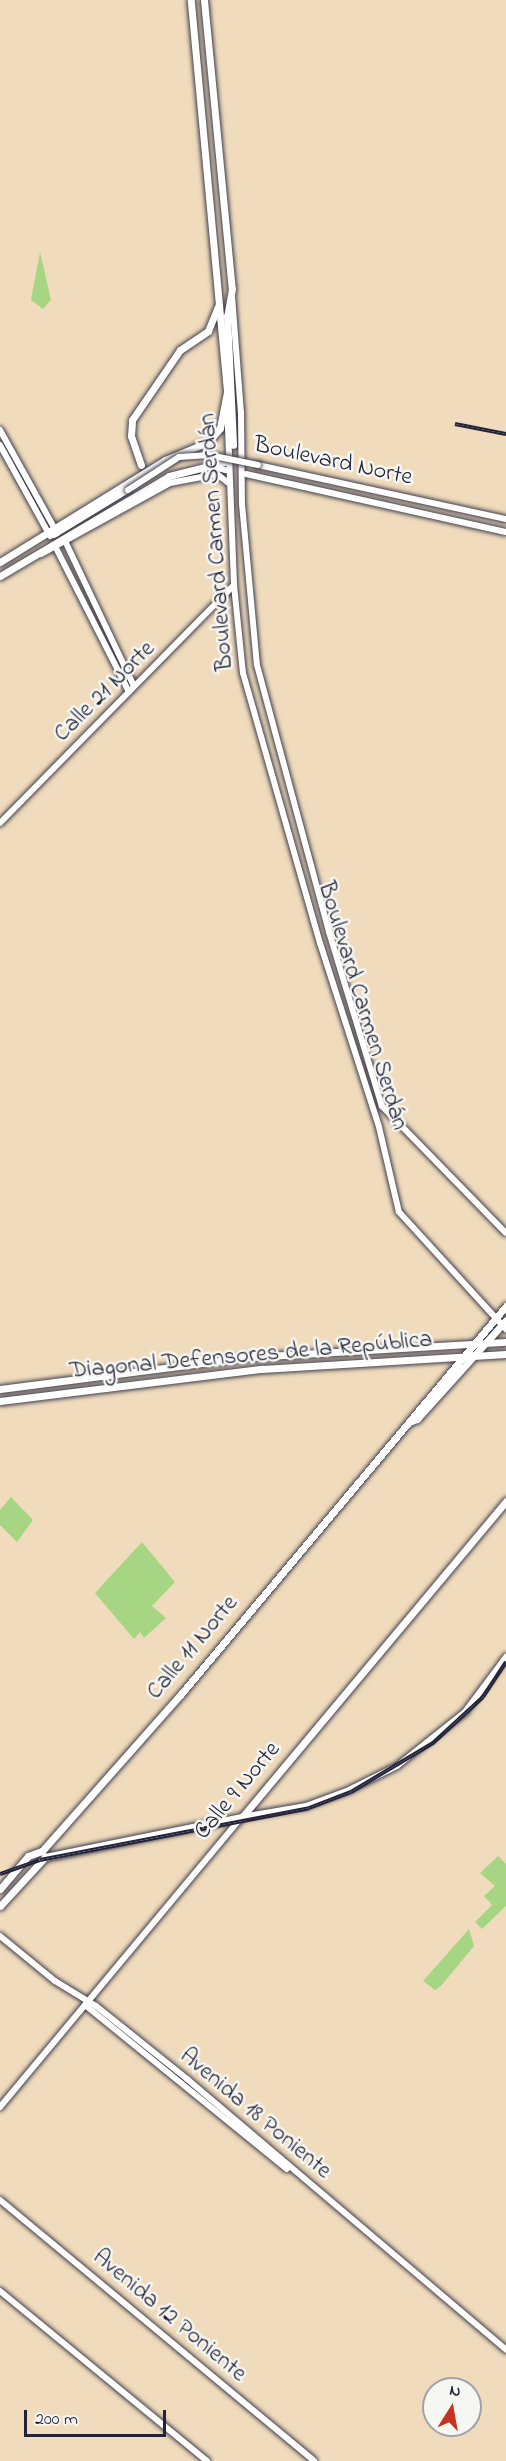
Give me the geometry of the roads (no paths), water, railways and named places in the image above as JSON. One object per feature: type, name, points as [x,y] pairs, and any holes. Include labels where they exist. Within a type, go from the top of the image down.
[{"type":"main road","name":"Boulevard Carmen Serdán","points":[[191,0],[215,243],[227,402],[234,585],[243,673],[320,943],[379,1127],[397,1205],[404,1222],[496,1318],[505,1324]]},
{"type":"main road","name":"Boulevard Carmen Serdán","points":[[204,0],[232,289],[251,621],[257,665],[329,932],[382,1106],[391,1114]]},
{"type":"main road","points":[[195,42],[198,34],[207,33]]},
{"type":"main road","points":[[215,243],[227,242]]},
{"type":"main road","points":[[232,289],[227,316],[234,409],[233,446]]},
{"type":"main road","points":[[141,465],[130,436],[132,420],[180,350],[208,331],[219,300]]},
{"type":"main road","points":[[51,534],[165,460],[212,439],[220,428],[227,402]]},
{"type":"main road","points":[[0,430],[51,534]]},
{"type":"main road","points":[[0,445],[51,534]]},
{"type":"main road","name":"Boulevard Norte","points":[[0,562],[128,490],[179,457],[209,455],[506,519]]},
{"type":"main road","points":[[211,466],[225,462]]},
{"type":"main road","name":"Boulevard Norte","points":[[0,576],[41,554],[165,476],[211,466],[225,470]]},
{"type":"main road","points":[[41,554],[66,543],[170,483],[217,474],[231,485]]},
{"type":"main road","name":"Boulevard Norte","points":[[246,474],[506,532]]},
{"type":"main road","points":[[66,543],[135,686]]},
{"type":"main road","points":[[56,548],[129,692]]},
{"type":"main road","name":"Calle 21 Norte","points":[[0,823],[234,585]]},
{"type":"main road","points":[[274,782],[288,778]]},
{"type":"main road","points":[[379,1127],[383,1118],[391,1114],[506,1233]]},
{"type":"main road","name":"Calle 11 Norte","points":[[0,1889],[28,1856],[42,1851],[64,1827],[506,1306]]},
{"type":"main road","name":"Calle 11 Norte","points":[[409,1422],[417,1419],[505,1324]]},
{"type":"main road","name":"Diagonal Defensores de la República","points":[[0,1389],[251,1357],[506,1341]]},
{"type":"main road","name":"Diagonal Defensores de la República","points":[[0,1401],[240,1371],[506,1354]]},
{"type":"main road","name":"Calle 9 Norte","points":[[0,2107],[506,1501]]},
{"type":"main road","points":[[0,1906],[38,1861],[242,1817],[306,1806],[349,1790],[397,1766],[422,1750],[465,1712],[506,1657]]},
{"type":"main road","name":"Avenida 18 Poniente","points":[[0,1936],[55,1981],[133,2039],[287,2169]]},
{"type":"main road","name":"Avenida 18 Poniente","points":[[153,2056],[506,2350]]},
{"type":"main road","name":"Avenida 12 Poniente","points":[[0,2200],[314,2461]]},
{"type":"main road","points":[[0,2291],[207,2461]]},
{"type":"railway","points":[[455,424],[506,434]]},
{"type":"railway","points":[[0,1874],[40,1860],[309,1808],[351,1792],[433,1743],[483,1697],[506,1662]]}]
